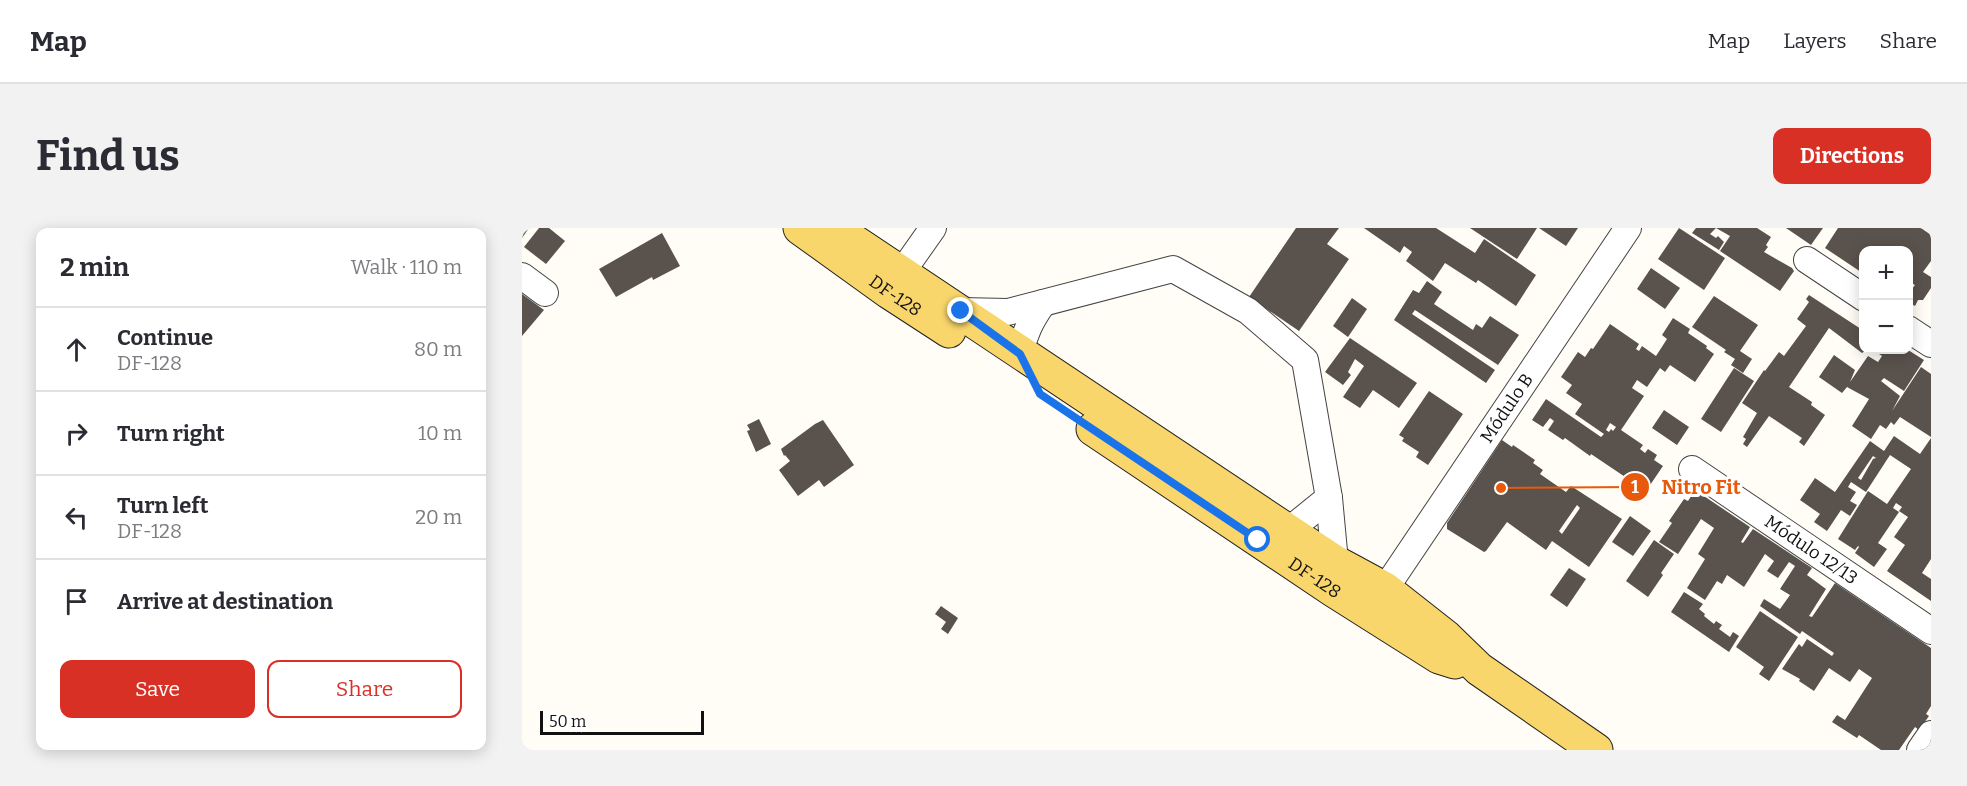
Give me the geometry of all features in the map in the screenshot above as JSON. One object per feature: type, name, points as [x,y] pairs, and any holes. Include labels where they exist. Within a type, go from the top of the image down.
[{"type":"main road","name":"DF-128","points":[[800,228],[889,292],[970,344],[1040,394],[1273,536],[1334,576],[1414,641],[1439,657],[1479,669]]},
{"type":"main road","name":"DF-128","points":[[834,228],[961,311],[1273,536]]},
{"type":"main road","points":[[1020,354],[1040,394]]},
{"type":"main road","points":[[1334,576],[1385,589],[1414,641]]},
{"type":"main road","name":"DF-128","points":[[1385,589],[1446,637],[1479,669],[1596,750]]},
{"type":"street","points":[[902,273],[933,228]]},
{"type":"street","name":"Módulo B","points":[[1385,589],[1628,228]]},
{"type":"street","points":[[1807,260],[1859,295]]},
{"type":"street","points":[[961,311],[1008,312],[1173,269],[1248,311],[1305,360],[1329,498],[1334,576]]},
{"type":"street","points":[[522,276],[544,293]]},
{"type":"street","points":[[1020,354],[1023,337],[1029,323],[1043,303]]},
{"type":"street","points":[[1913,332],[1931,345]]},
{"type":"street","name":"Módulo 12/13","points":[[1692,469],[1931,631]]},
{"type":"street","points":[[1273,536],[1329,498]]},
{"type":"street","points":[[1920,750],[1931,734]]},
{"type":"building","points":[[522,228],[529,228],[522,238]]},
{"type":"building","points":[[539,228],[549,228],[565,241],[546,264],[524,247]]},
{"type":"building","points":[[1296,228],[1339,228],[1327,244],[1349,259],[1299,331],[1249,297]]},
{"type":"building","points":[[1364,228],[1436,228],[1475,253],[1484,239],[1536,275],[1516,306],[1478,280],[1476,283],[1445,263],[1433,281],[1406,261],[1412,252],[1404,246],[1400,253]]},
{"type":"building","points":[[1470,228],[1537,228],[1517,259]]},
{"type":"building","points":[[1539,228],[1578,228],[1566,246]]},
{"type":"building","points":[[1679,228],[1725,258],[1704,290],[1658,259]]},
{"type":"building","points":[[1696,228],[1716,228],[1710,234],[1716,238],[1718,236],[1724,242],[1719,250],[1692,233]]},
{"type":"building","points":[[1716,228],[1757,228],[1771,237],[1764,252],[1794,271],[1780,291],[1720,251],[1730,236]]},
{"type":"building","points":[[1786,228],[1823,228],[1811,245]]},
{"type":"building","points":[[1838,228],[1921,228],[1931,235],[1931,261],[1923,272],[1931,277],[1931,288],[1923,300],[1918,300],[1915,306],[1913,305],[1915,285],[1913,284],[1913,246],[1859,246],[1859,271],[1825,248]]},
{"type":"building","points":[[662,233],[680,266],[653,280],[652,277],[616,297],[599,269]]},
{"type":"building","points":[[1651,268],[1680,288],[1665,309],[1637,289]]},
{"type":"building","points":[[1427,281],[1442,292],[1434,304],[1473,330],[1476,324],[1482,328],[1490,316],[1519,335],[1498,365],[1415,310],[1412,314],[1495,370],[1486,383],[1394,320],[1413,290],[1419,293]]},
{"type":"building","points":[[522,294],[544,310],[522,336]]},
{"type":"building","points":[[1809,295],[1859,328],[1859,351],[1829,328],[1789,387],[1812,402],[1811,405],[1825,415],[1804,446],[1799,442],[1802,438],[1769,416],[1747,447],[1743,444],[1746,439],[1743,437],[1757,413],[1742,403],[1764,370],[1779,352],[1784,356],[1806,326],[1797,319],[1809,302],[1806,299]]},
{"type":"building","points":[[1714,296],[1758,325],[1740,351],[1752,359],[1743,373],[1731,365],[1735,359],[1724,352],[1726,350],[1692,327]]},
{"type":"building","points":[[1352,298],[1367,309],[1348,337],[1333,326]]},
{"type":"building","points":[[1673,318],[1690,329],[1688,333],[1707,346],[1706,348],[1714,354],[1695,382],[1670,365],[1665,372],[1660,368],[1647,387],[1637,380],[1632,388],[1644,396],[1621,430],[1643,445],[1640,449],[1645,453],[1648,449],[1657,455],[1654,460],[1663,466],[1646,491],[1591,454],[1590,456],[1565,438],[1563,440],[1548,430],[1554,421],[1550,418],[1543,427],[1532,420],[1546,399],[1601,437],[1604,434],[1575,414],[1582,404],[1566,393],[1572,385],[1561,377],[1578,352],[1585,357],[1591,348],[1593,349],[1610,324],[1639,344],[1636,349],[1639,351],[1642,346],[1656,356],[1667,339],[1662,335]],"holes":[[[1610,423],[1616,427],[1613,431],[1606,430]]]},
{"type":"building","points":[[1350,338],[1417,383],[1399,408],[1373,390],[1360,408],[1343,397],[1364,366],[1355,359],[1348,372],[1351,375],[1343,385],[1325,372]]},
{"type":"building","points":[[1913,353],[1924,360],[1904,391],[1884,378],[1881,381],[1900,396],[1892,411],[1921,367],[1931,374],[1931,437],[1900,417],[1894,425],[1891,422],[1886,429],[1880,425],[1871,439],[1852,426],[1869,399],[1847,387],[1842,393],[1819,377],[1834,355],[1855,370],[1850,382],[1868,356],[1878,362],[1882,356],[1879,354]]},
{"type":"building","points":[[1734,368],[1754,381],[1721,432],[1701,419]]},
{"type":"building","points":[[1429,391],[1463,414],[1428,465],[1416,457],[1419,452],[1402,441],[1404,438],[1399,435]]},
{"type":"building","points":[[1664,410],[1689,427],[1677,445],[1652,428]]},
{"type":"building","points":[[759,419],[771,444],[756,452],[747,431],[750,430],[747,425]]},
{"type":"building","points":[[823,420],[854,465],[824,487],[819,480],[798,496],[779,470],[790,461],[781,449]]},
{"type":"building","points":[[1894,436],[1920,454],[1931,438],[1931,559],[1922,573],[1931,579],[1931,601],[1887,571],[1905,545],[1894,537],[1908,517],[1899,511],[1902,507],[1896,503],[1893,508],[1899,512],[1878,543],[1887,549],[1874,567],[1855,553],[1858,546],[1855,550],[1838,539],[1868,491],[1887,504],[1911,469],[1890,455],[1866,492],[1851,482],[1848,487],[1856,492],[1850,501],[1857,505],[1850,516],[1841,510],[1827,531],[1814,522],[1820,514],[1800,500],[1815,478],[1835,492],[1870,441],[1884,451]],"holes":[[[1873,456],[1876,458],[1873,459],[1861,480],[1858,478]]]},
{"type":"building","points":[[1502,440],[1535,460],[1533,463],[1543,470],[1540,474],[1566,492],[1571,486],[1622,519],[1589,567],[1552,541],[1546,550],[1507,522],[1484,552],[1447,529],[1447,523]],"holes":[[[1577,505],[1580,508],[1562,534],[1559,531]]]},
{"type":"building","points":[[1695,490],[1750,527],[1741,542],[1743,543],[1753,529],[1812,568],[1807,575],[1826,589],[1809,616],[1812,617],[1835,583],[1931,648],[1931,706],[1926,714],[1929,716],[1919,730],[1915,727],[1899,750],[1881,750],[1859,735],[1857,738],[1832,722],[1837,715],[1845,720],[1872,678],[1859,669],[1850,682],[1829,668],[1814,691],[1799,681],[1800,679],[1782,669],[1799,644],[1802,647],[1807,639],[1832,656],[1834,653],[1802,631],[1800,634],[1760,606],[1764,599],[1780,609],[1790,595],[1780,589],[1795,566],[1789,562],[1778,578],[1767,571],[1774,561],[1765,554],[1744,587],[1727,575],[1722,584],[1717,581],[1705,600],[1687,588],[1705,559],[1698,554],[1714,528],[1701,519],[1678,554],[1659,542],[1672,523],[1669,521],[1684,499],[1688,501]]},
{"type":"building","points":[[1630,516],[1651,531],[1633,556],[1612,542]]},
{"type":"building","points":[[1654,540],[1674,554],[1648,597],[1626,581]]},
{"type":"building","points":[[1569,568],[1586,579],[1567,607],[1550,595]]},
{"type":"building","points":[[1684,592],[1703,604],[1699,609],[1714,624],[1716,621],[1722,625],[1719,629],[1730,637],[1733,632],[1739,636],[1729,652],[1671,612]]},
{"type":"building","points":[[941,606],[958,618],[948,634],[941,629],[946,622],[935,614]]},
{"type":"building","points":[[1760,611],[1798,637],[1769,681],[1759,674],[1764,667],[1736,647]]},
{"type":"place","name":"Nitro Fit","points":[[1501,488]]},
{"type":"route","points":[[961,311],[1020,354],[1040,394],[1258,540]]}]
